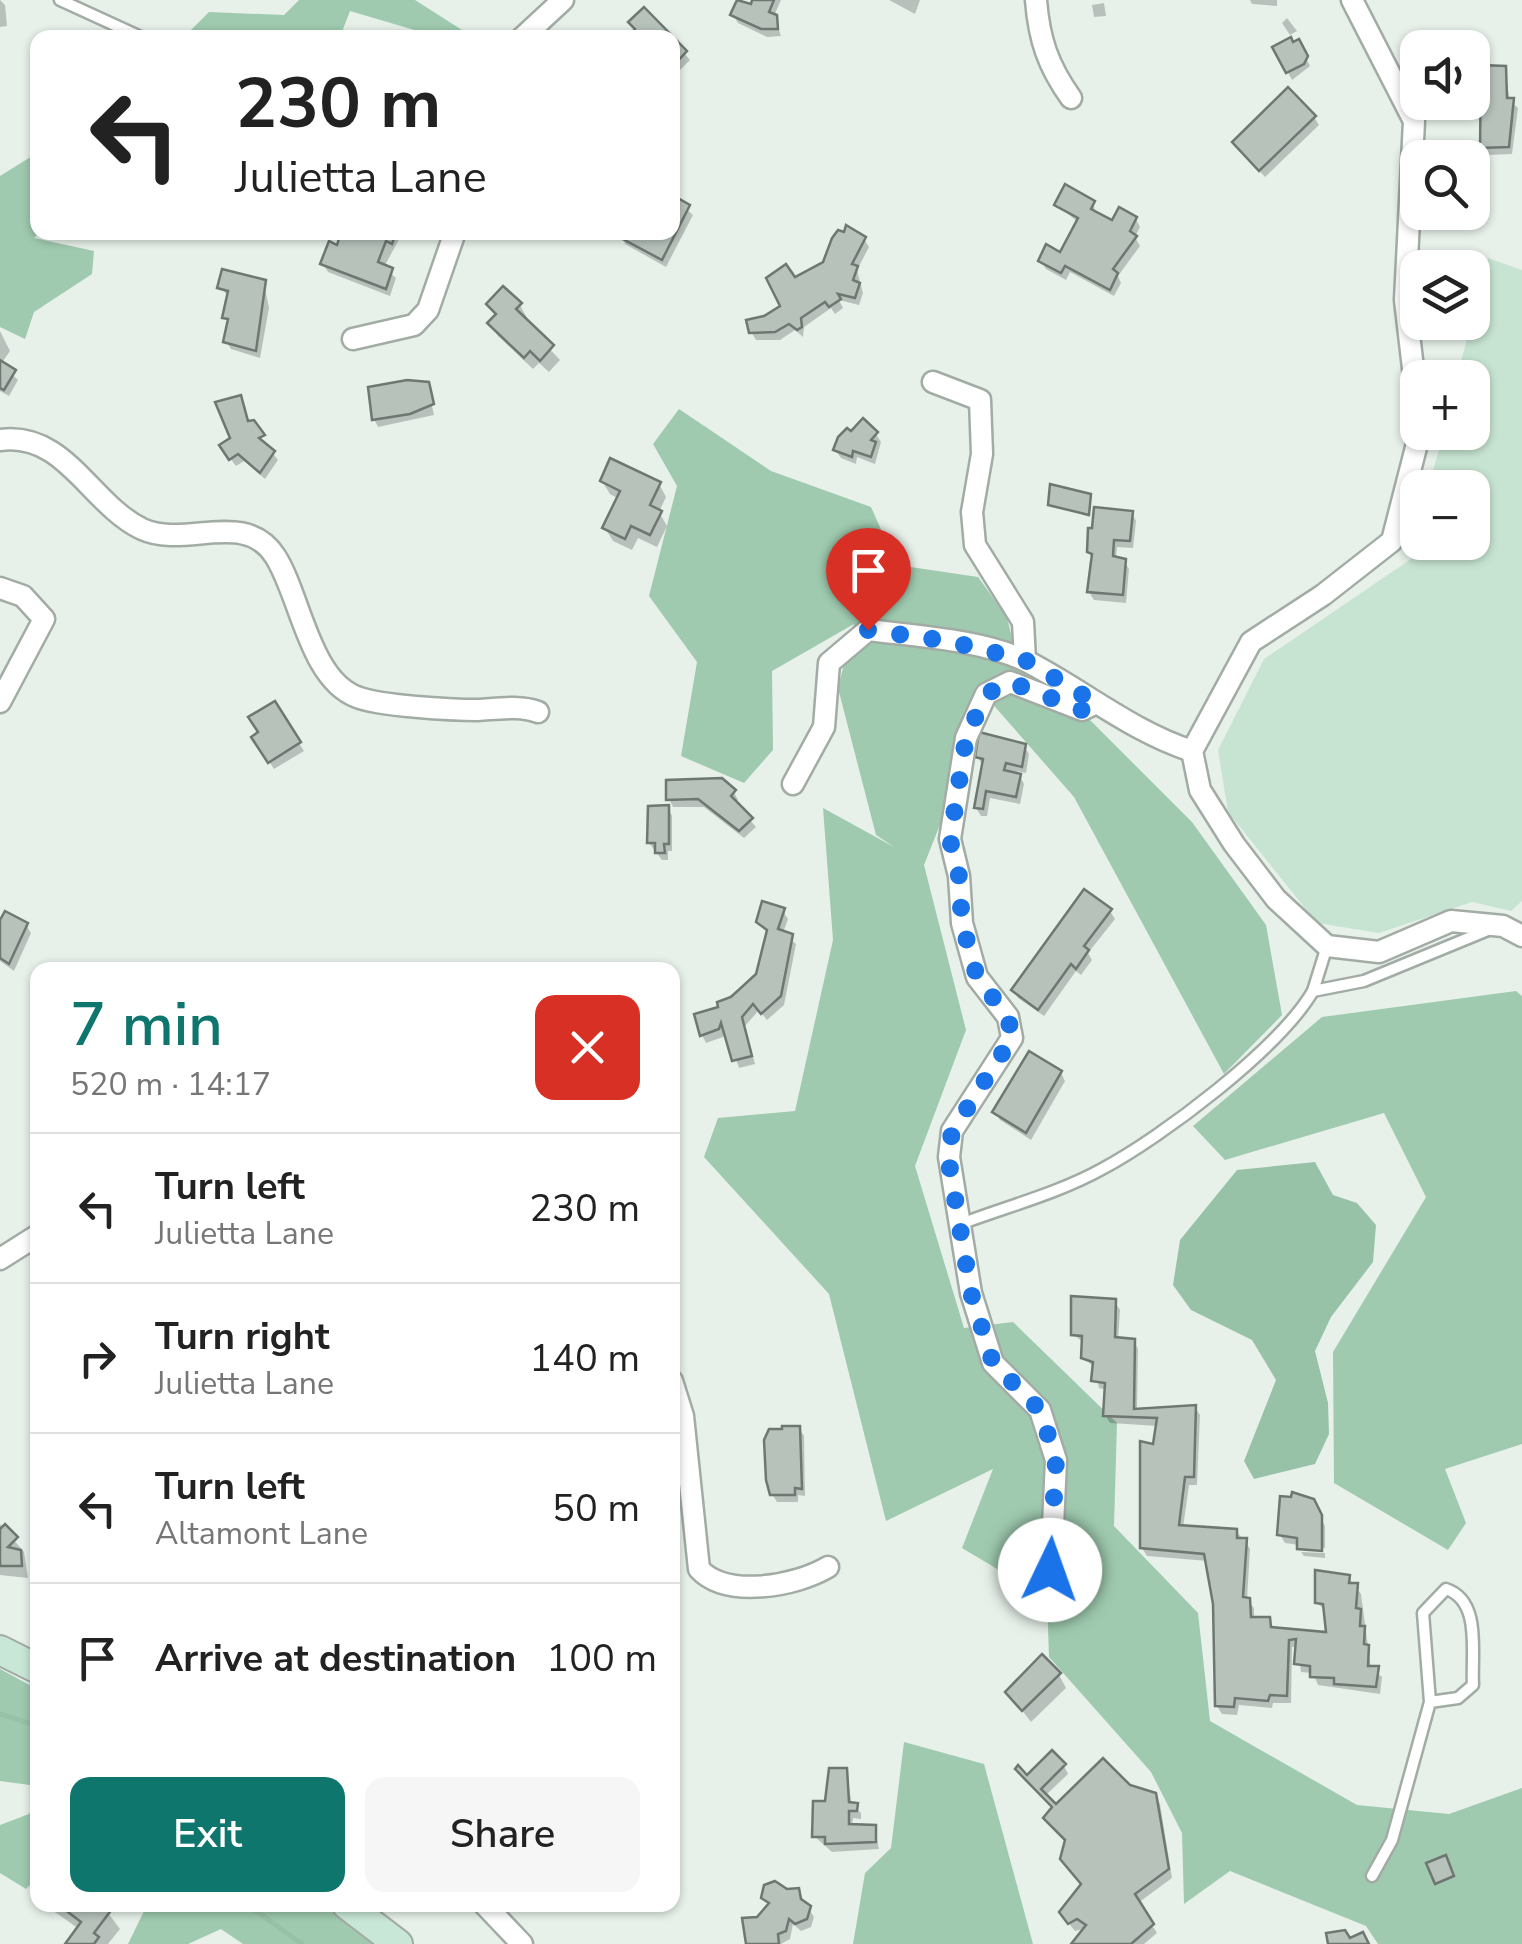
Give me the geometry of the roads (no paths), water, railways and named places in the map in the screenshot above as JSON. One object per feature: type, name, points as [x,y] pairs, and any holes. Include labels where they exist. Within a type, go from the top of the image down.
[{"type":"street","points":[[531,30],[563,0]]},
{"type":"street","points":[[1036,0],[1039,35],[1050,69],[1071,98]]},
{"type":"street","points":[[1352,0],[1414,122],[1405,300],[1412,360]]},
{"type":"street","points":[[353,340],[414,325],[428,310],[453,240]]},
{"type":"street","points":[[933,382],[980,400],[982,454],[972,512],[975,544],[1023,622],[1025,660]]},
{"type":"street","points":[[0,440],[35,440],[63,459],[122,518],[145,531],[173,537],[244,531],[260,538],[276,557],[314,647],[334,680],[356,698],[464,710],[538,712]]},
{"type":"street","points":[[1415,450],[1392,540],[1323,595],[1251,642],[1192,751],[1200,790],[1234,844],[1276,898],[1328,946],[1379,952],[1451,921],[1513,931]]},
{"type":"street","points":[[0,588],[23,596],[44,618],[0,702]]},
{"type":"street","points":[[793,784],[824,727],[829,663],[868,630],[948,641],[1025,660],[1154,739],[1192,751]]},
{"type":"street","points":[[1055,1586],[1050,1570],[1056,1460],[1040,1410],[993,1363],[971,1293],[958,1224],[956,1180],[948,1157],[952,1132],[1012,1038],[1008,1017],[977,977],[962,923],[959,876],[950,840],[966,738],[986,694],[1010,682],[1082,710],[1096,703]]},
{"type":"street","points":[[0,1259],[30,1240]]},
{"type":"street","points":[[680,1406],[699,1569],[708,1578],[734,1586],[807,1580],[828,1567]]},
{"type":"street","points":[[0,1650],[30,1665]]},
{"type":"street","points":[[356,1912],[398,1944]]},
{"type":"street","points":[[492,1912],[522,1944]]},
{"type":"lane","points":[[60,0],[126,30]]},
{"type":"lane","points":[[1313,991],[1364,981],[1513,931]]},
{"type":"lane","points":[[958,1224],[1102,1170],[1217,1090],[1299,1015],[1313,991],[1328,946]]},
{"type":"lane","points":[[1372,1876],[1392,1840],[1430,1702],[1423,1613],[1446,1589],[1458,1593],[1470,1606],[1472,1685],[1466,1694],[1430,1702]]},
{"type":"waterway","points":[[0,1714],[30,1723]]},
{"type":"waterway","points":[[258,1912],[302,1944]]}]
